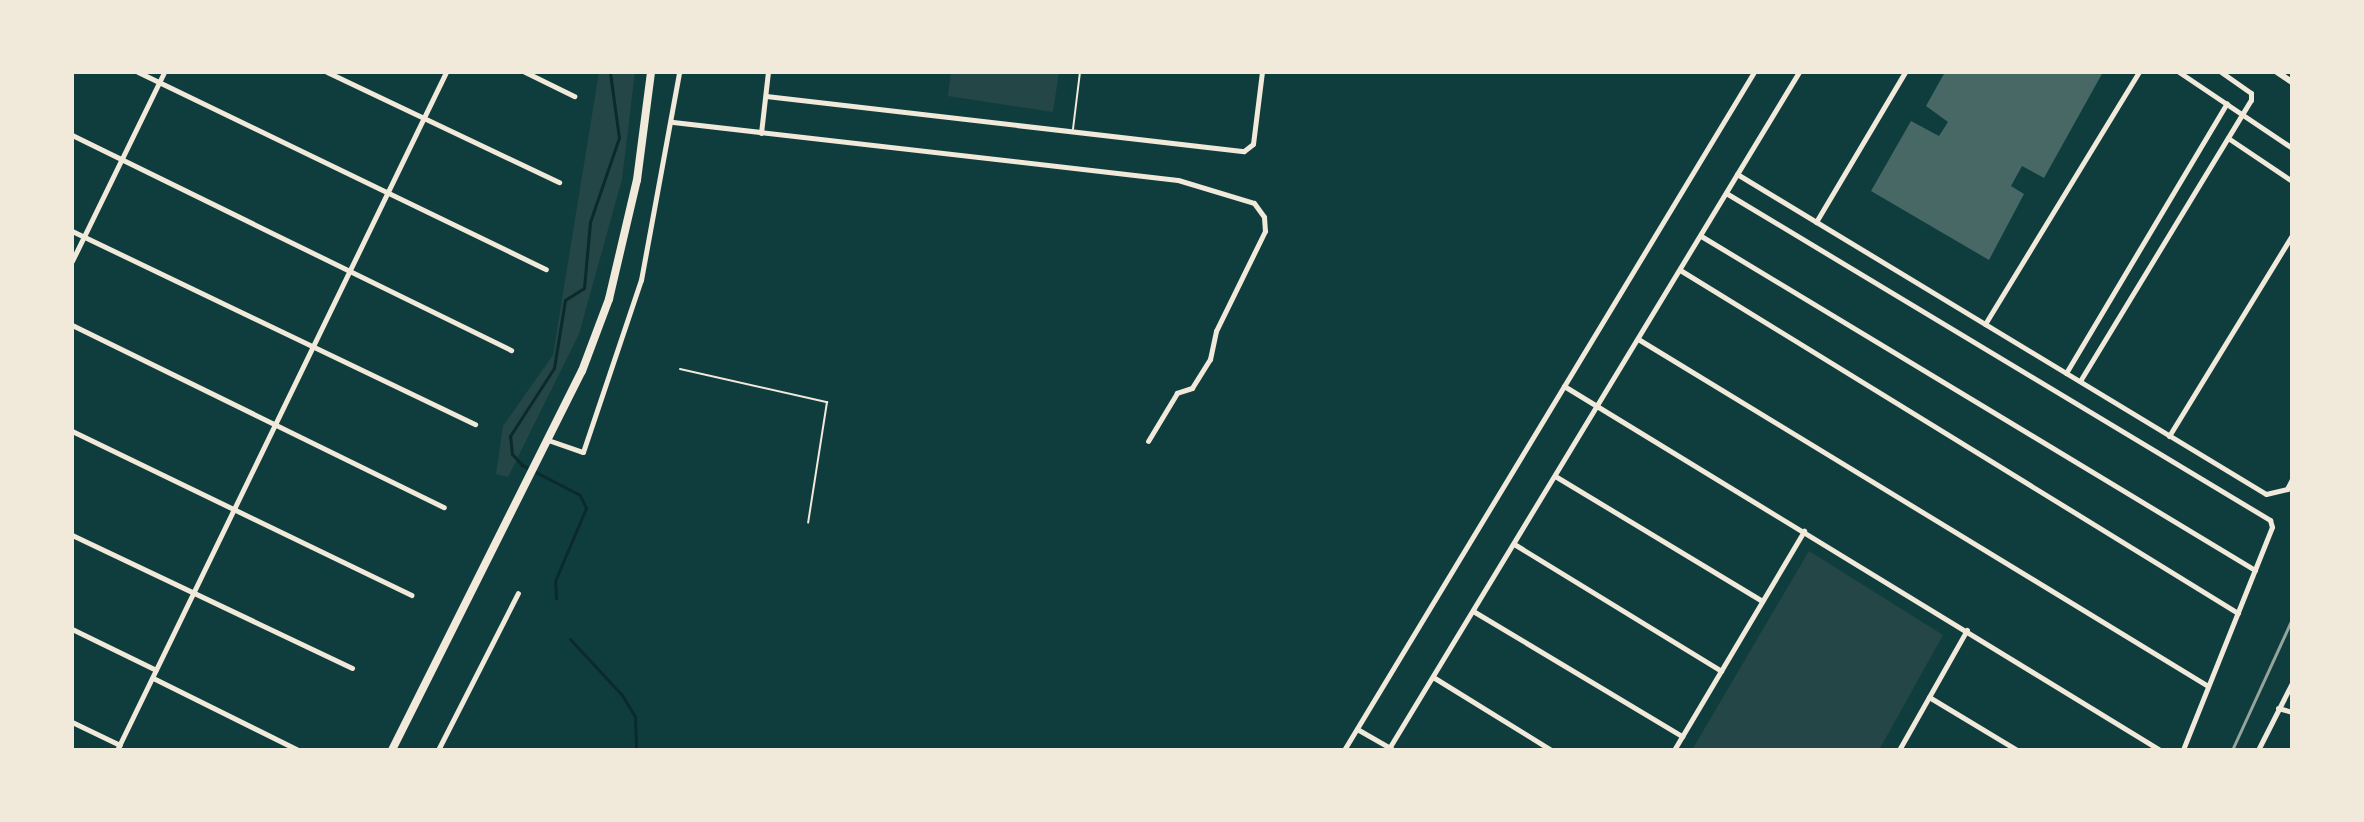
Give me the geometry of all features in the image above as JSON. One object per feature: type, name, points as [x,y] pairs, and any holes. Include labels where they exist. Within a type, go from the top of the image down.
[{"type":"main road","points":[[392,750],[582,371],[623,252],[651,72]]},
{"type":"street","points":[[138,72],[546,269]]},
{"type":"street","points":[[72,261],[164,72]]},
{"type":"street","points":[[327,72],[559,182]]},
{"type":"street","points":[[72,722],[119,748],[315,349],[446,72]]},
{"type":"street","points":[[525,72],[574,96]]},
{"type":"street","points":[[548,440],[583,452],[641,280],[673,122],[679,72]]},
{"type":"street","points":[[761,133],[768,72]]},
{"type":"street","points":[[766,96],[1244,151],[1253,144],[1262,72]]},
{"type":"street","points":[[1344,750],[1754,72]]},
{"type":"street","points":[[1357,729],[1390,749],[1799,72]]},
{"type":"street","points":[[1816,222],[1905,72]]},
{"type":"street","points":[[1985,324],[2139,72]]},
{"type":"street","points":[[2179,72],[2292,148]]},
{"type":"street","points":[[2080,381],[2242,113],[2251,93],[2221,72]]},
{"type":"street","points":[[2277,72],[2292,82]]},
{"type":"street","points":[[2066,373],[2227,103]]},
{"type":"street","points":[[673,122],[1178,180],[1254,203],[1264,217],[1265,231],[1216,331],[1210,359],[1192,388],[1177,393],[1148,441]]},
{"type":"street","points":[[72,135],[511,350]]},
{"type":"street","points":[[2228,138],[2292,181]]},
{"type":"street","points":[[1737,174],[2266,494],[2287,489],[2292,479]]},
{"type":"street","points":[[1726,193],[2270,520],[2272,527],[2183,750]]},
{"type":"street","points":[[72,231],[475,424]]},
{"type":"street","points":[[2169,436],[2292,235]]},
{"type":"street","points":[[1701,236],[2255,570]]},
{"type":"street","points":[[1680,270],[2238,613]]},
{"type":"street","points":[[72,325],[444,507]]},
{"type":"street","points":[[1638,339],[2208,686]]},
{"type":"street","points":[[1564,386],[2160,750]]},
{"type":"street","points":[[72,431],[411,595]]},
{"type":"street","points":[[1555,476],[1762,601]]},
{"type":"street","points":[[1674,750],[1804,531]]},
{"type":"street","points":[[72,535],[352,668]]},
{"type":"street","points":[[1514,544],[1721,672]]},
{"type":"street","points":[[438,750],[518,593]]},
{"type":"street","points":[[1473,611],[1682,736]]},
{"type":"street","points":[[72,629],[156,670]]},
{"type":"street","points":[[1899,750],[1967,630]]},
{"type":"street","points":[[1433,677],[1551,750]]},
{"type":"street","points":[[153,678],[298,750]]},
{"type":"street","points":[[2258,750],[2292,683]]},
{"type":"street","points":[[1929,697],[2017,750]]},
{"type":"street","points":[[2278,708],[2292,712]]},
{"type":"lane","points":[[1073,129],[1080,72]]},
{"type":"lane","points":[[680,369],[827,402],[808,523]]},
{"type":"shaded area","points":[[599,72],[635,72],[622,179],[579,334],[508,477],[496,474],[503,426],[553,355]]},
{"type":"shaded area","points":[[951,72],[1059,72],[1053,112],[948,96]]},
{"type":"shaded area","points":[[1809,551],[1943,635],[1879,750],[1692,750]]},
{"type":"building","points":[[1945,72],[2103,72],[2044,178],[2022,166],[2011,186],[2024,194],[1989,260],[1871,191],[1911,121],[1939,136],[1948,122],[1926,106]]},
{"type":"waterway","points":[[556,598],[555,581],[586,508],[580,495],[522,465],[512,454],[510,436],[554,368],[565,300],[584,288],[590,222],[619,138],[610,72]]},
{"type":"waterway","points":[[570,639],[622,695],[635,717],[636,750]]},
{"type":"railway","points":[[2232,750],[2292,619]]}]
